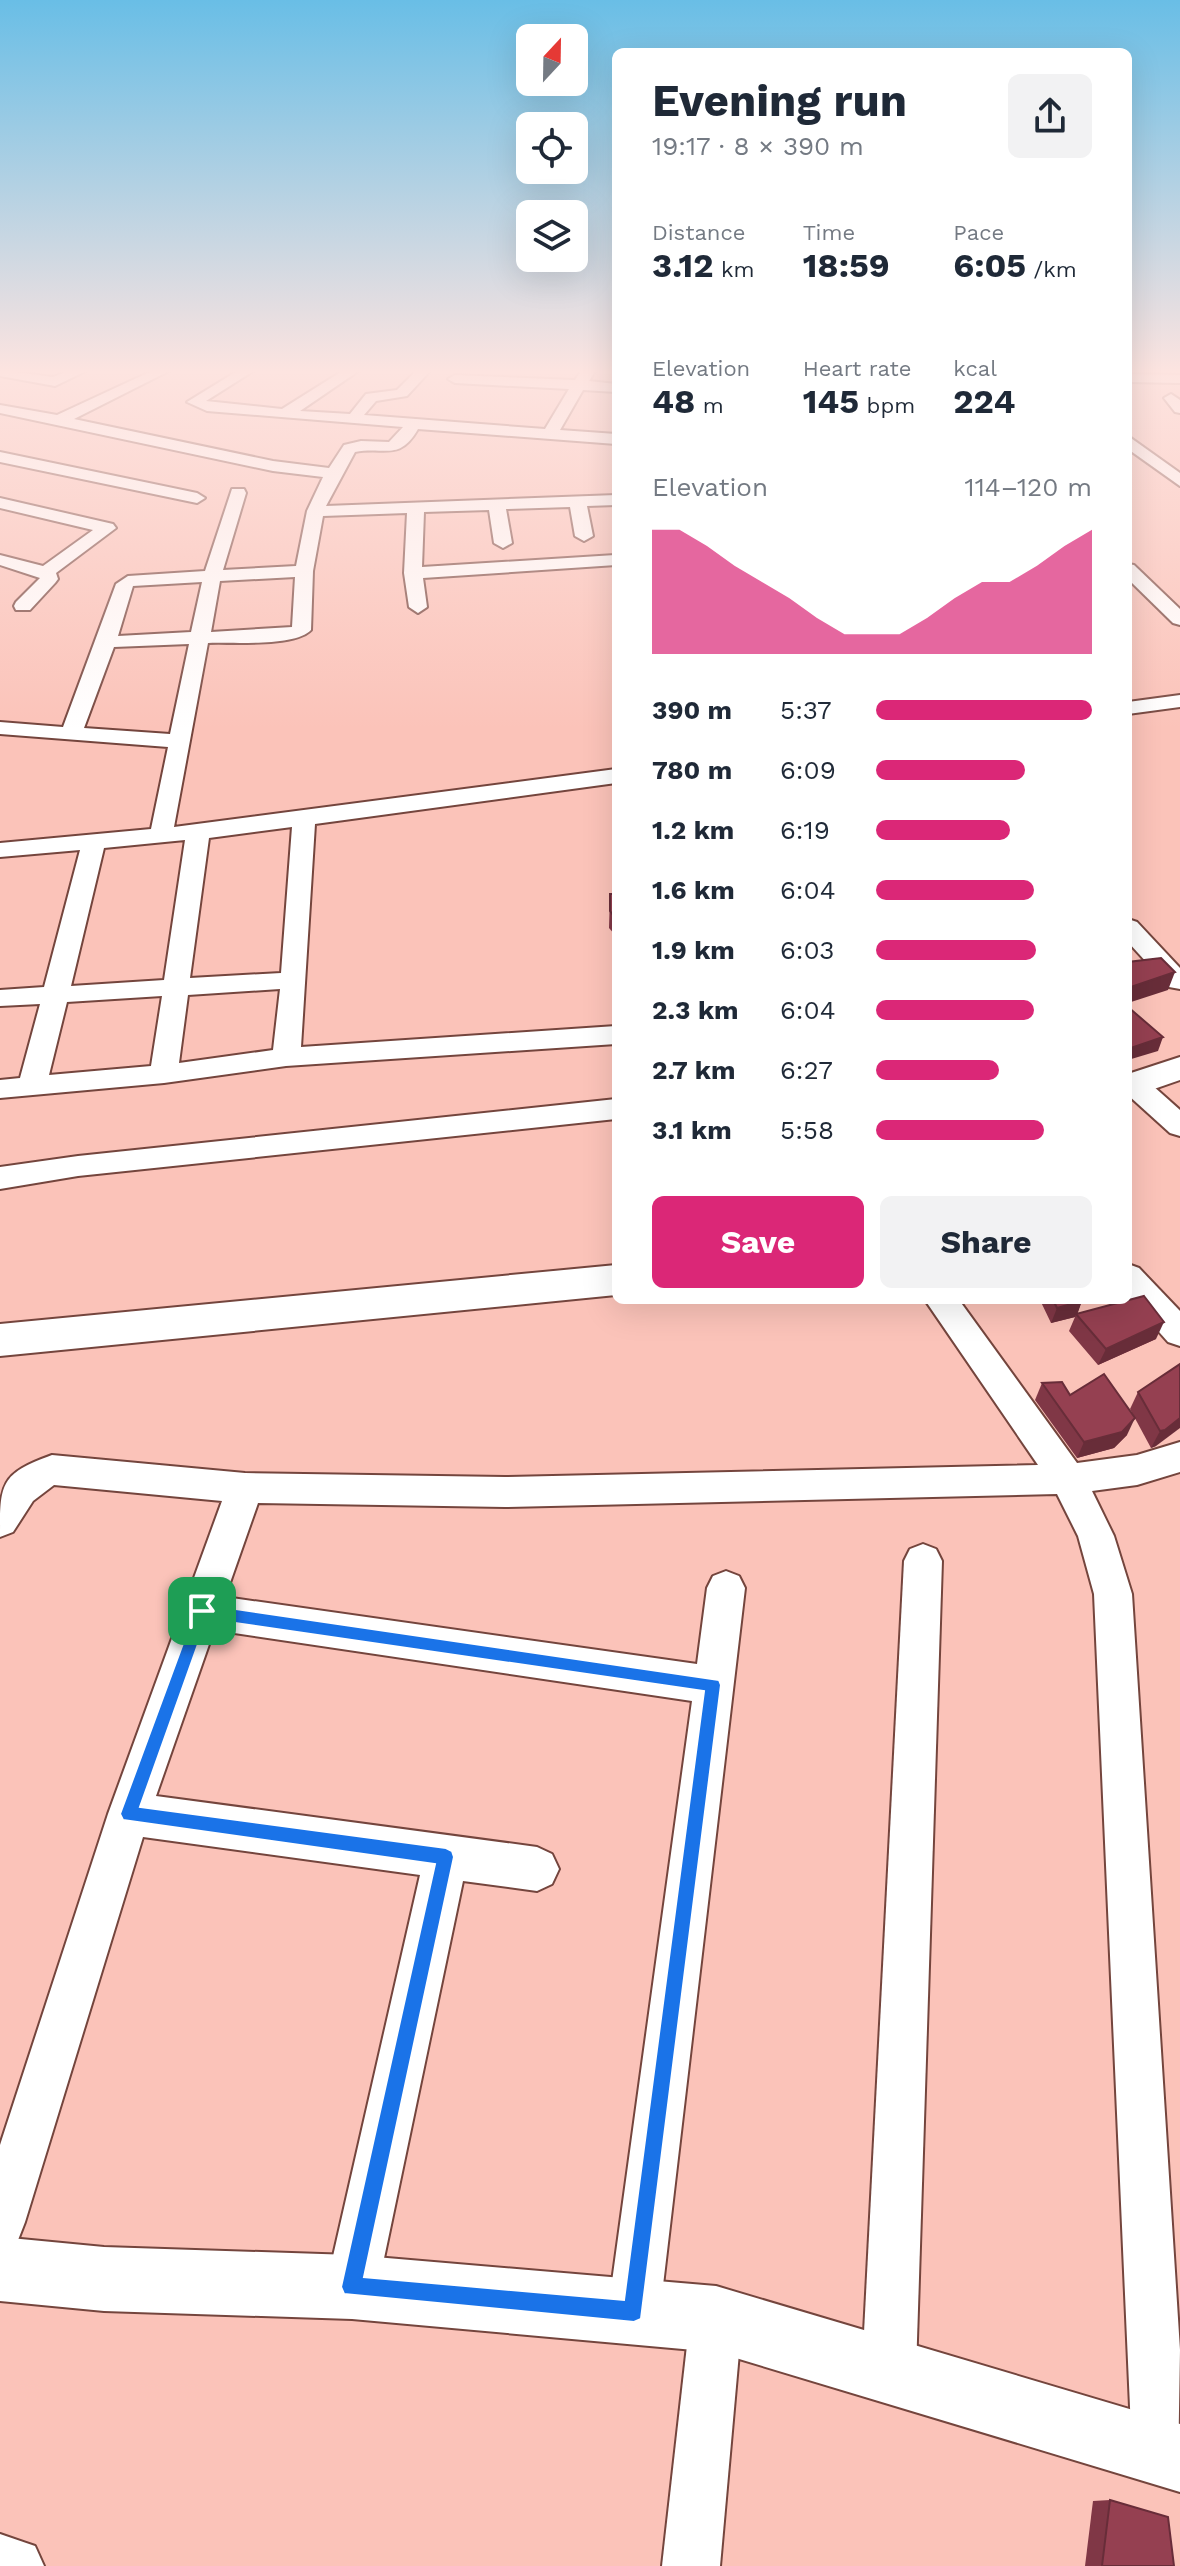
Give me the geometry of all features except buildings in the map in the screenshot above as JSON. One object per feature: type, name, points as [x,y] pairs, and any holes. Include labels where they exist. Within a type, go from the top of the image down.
[{"type":"street","points":[[157,490],[197,498]]},
{"type":"street","points":[[106,642],[290,634],[301,630],[304,571],[315,511],[325,490]]},
{"type":"street","points":[[161,835],[212,576],[238,493]]},
{"type":"street","points":[[315,511],[612,500]]},
{"type":"street","points":[[578,502],[584,536]]},
{"type":"street","points":[[0,503],[107,528],[46,572]]},
{"type":"street","points":[[497,505],[503,543]]},
{"type":"street","points":[[416,509],[413,573],[418,607]]},
{"type":"street","points":[[0,560],[46,572]]},
{"type":"street","points":[[413,573],[612,560]]},
{"type":"street","points":[[71,734],[106,642],[122,588],[128,581],[304,571]]},
{"type":"street","points":[[23,606],[49,579],[46,572]]},
{"type":"street","points":[[1132,573],[1180,619]]},
{"type":"street","points":[[1132,707],[1180,701]]},
{"type":"street","points":[[0,728],[180,741]]},
{"type":"street","points":[[0,850],[198,832],[612,777]]},
{"type":"street","points":[[286,1057],[304,818]]},
{"type":"street","points":[[164,1074],[198,832]]},
{"type":"street","points":[[32,1087],[94,841]]},
{"type":"street","points":[[1132,931],[1178,981]]},
{"type":"street","points":[[0,998],[294,980]]},
{"type":"street","points":[[0,1089],[164,1074],[286,1057],[612,1035]]},
{"type":"street","points":[[1180,1068],[1139,1092],[1180,1126]]},
{"type":"street","points":[[0,1178],[78,1166],[612,1109]]},
{"type":"street","points":[[0,1340],[612,1280]]},
{"type":"street","points":[[1132,1280],[1180,1333]]},
{"type":"street","points":[[0,2269],[104,2279],[352,2287],[716,2319],[1169,2455],[1113,1594],[1096,1536],[1068,1479],[944,1304]]},
{"type":"street","points":[[0,1521],[23,1487],[35,1476],[52,1470],[245,1488],[505,1492],[1068,1479],[1137,1470],[1180,1457]]},
{"type":"street","points":[[0,2222],[129,1814],[245,1488]]},
{"type":"street","points":[[889,2371],[923,1561]]},
{"type":"street","points":[[634,2311],[726,1588]]},
{"type":"street","points":[[202,1611],[713,1685]]},
{"type":"street","points":[[129,1814],[537,1869]]},
{"type":"street","points":[[352,2287],[446,1857]]},
{"type":"street","points":[[691,2566],[716,2319]]},
{"type":"street","points":[[0,2563],[15,2566]]},
{"type":"route","points":[[202,1611],[713,1685],[634,2311],[352,2287],[446,1857],[129,1814],[202,1611]]}]
